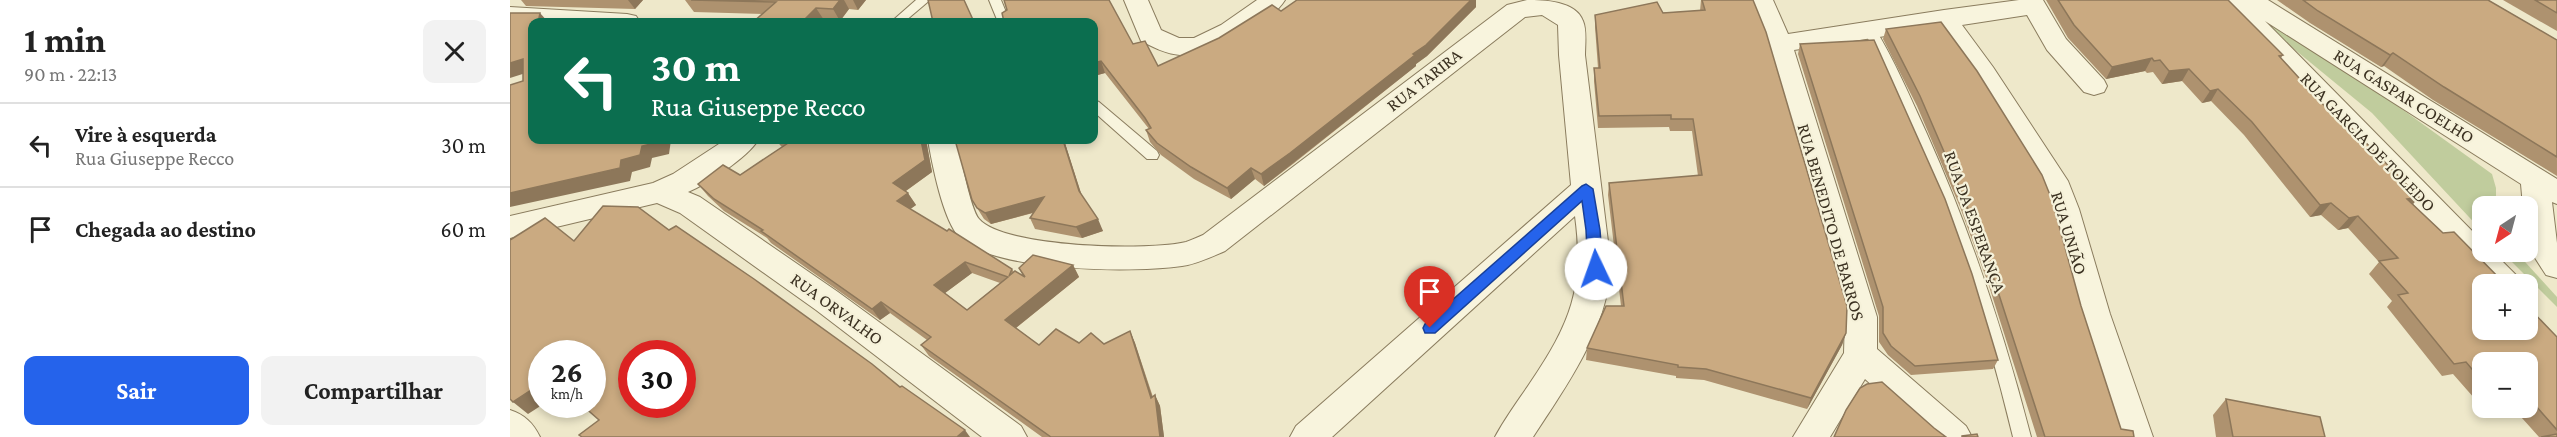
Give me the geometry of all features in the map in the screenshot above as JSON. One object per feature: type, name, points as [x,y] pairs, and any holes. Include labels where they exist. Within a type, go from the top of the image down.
[{"type":"street","points":[[1136,0],[1150,35],[1181,47],[1201,44],[1232,29],[1273,0]]},
{"type":"street","name":"RUA BENEDITO DE BARROS","points":[[1761,0],[1779,44],[1861,317],[1861,355]]},
{"type":"street","name":"RUA GARCIA DE TOLEDO","points":[[2230,0],[2495,274]]},
{"type":"street","name":"RUA GASPAR COELHO","points":[[2250,0],[2546,186]]},
{"type":"street","points":[[1779,44],[2032,3],[2056,44],[2094,86]]},
{"type":"street","name":"RUA TARIRA","points":[[943,144],[963,219],[968,228],[981,238],[1008,248],[1041,252],[1136,256],[1182,255],[1214,243],[1516,11],[1531,6],[1556,9],[1571,22],[1586,189],[1593,230],[1596,269],[1592,293],[1569,347],[1514,437]]},
{"type":"street","points":[[510,15],[560,18]]},
{"type":"street","name":"RUA UNIÃO","points":[[1944,18],[1996,91],[2053,181],[2064,209],[2094,314],[2136,437]]},
{"type":"street","points":[[510,227],[659,192],[683,182],[739,144]]},
{"type":"street","points":[[2546,186],[2541,244],[2557,266]]},
{"type":"street","points":[[1308,437],[1586,189]]},
{"type":"street","name":"RUA ORVALHO","points":[[659,192],[690,205],[827,301],[1010,437]]},
{"type":"street","points":[[1811,437],[1861,355],[1954,437]]},
{"type":"street","points":[[510,426],[522,437]]},
{"type":"lane","points":[[902,18],[924,0]]},
{"type":"lane","points":[[995,0],[1002,18]]},
{"type":"lane","name":"RUA DA ESPERANÇA","points":[[1869,30],[1882,51],[1942,181],[2006,366],[2022,437]]},
{"type":"lane","points":[[1098,108],[1152,155]]},
{"type":"green space","points":[[2257,9],[2356,76],[2492,174],[2496,196],[2472,196],[2472,220],[2372,113],[2249,12]]},
{"type":"green space","points":[[2512,262],[2525,262],[2536,274],[2524,274]]},
{"type":"green space","points":[[2538,276],[2557,297],[2557,307],[2538,288]]},
{"type":"building","points":[[691,0],[840,0],[833,9],[816,8],[806,18],[758,18],[776,2]]},
{"type":"building","points":[[928,0],[964,0],[972,18],[932,18]]},
{"type":"building","points":[[1004,0],[1109,0],[1133,44],[1145,41],[1158,66],[1219,38],[1272,5],[1281,11],[1297,0],[1471,0],[1426,45],[1413,54],[1415,55],[1290,153],[1261,174],[1251,168],[1227,188],[1191,167],[1157,143],[1146,130],[1151,128],[1145,118],[1101,61],[1098,62],[1098,18],[1003,18],[1002,13],[1007,10]]},
{"type":"building","points":[[1702,0],[1753,0],[1766,32],[1847,306],[1846,333],[1811,398],[1706,369],[1678,367],[1678,365],[1587,348],[1606,306],[1624,306],[1609,183],[1702,175],[1693,119],[1671,119],[1671,115],[1599,116],[1594,68],[1600,68],[1595,15],[1657,2],[1663,13],[1705,10]]},
{"type":"building","points":[[2058,0],[2228,0],[2283,55],[2279,56],[2330,112],[2335,111],[2419,197],[2407,199],[2443,233],[2454,232],[2472,250],[2472,262],[2483,262],[2495,274],[2472,274],[2472,340],[2538,340],[2538,317],[2557,337],[2557,430],[2538,408],[2538,352],[2472,352],[2472,369],[2466,362],[2454,364],[2398,295],[2408,293],[2379,261],[2398,258],[2358,216],[2349,218],[2331,203],[2320,205],[2252,122],[2218,89],[2210,91],[2189,69],[2169,71],[2160,60],[2154,61],[2152,58],[2112,67],[2074,25]]},
{"type":"building","points":[[2303,0],[2488,0],[2557,40],[2557,157],[2393,53],[2390,55]]},
{"type":"building","points":[[2535,0],[2557,0],[2557,13]]},
{"type":"building","points":[[510,13],[540,13],[539,18],[528,18],[528,144],[650,144],[642,146],[640,155],[621,160],[620,168],[510,193],[510,85],[523,81],[523,59],[510,63]]},
{"type":"building","points":[[1941,22],[1977,71],[2042,175],[2052,200],[2081,306],[2121,429],[2133,431],[2134,437],[2045,437],[1992,273],[1964,198],[1920,96],[1886,29]]},
{"type":"building","points":[[1874,40],[1945,199],[1972,274],[1998,360],[1915,366],[1891,346],[1883,333],[1883,307],[1800,44]]},
{"type":"building","points":[[786,144],[922,144],[925,160],[893,183],[908,193],[897,201],[947,231],[949,229],[1012,269],[1009,276],[1015,271],[1025,277],[1019,268],[1033,255],[1073,265],[1005,320],[1039,345],[1056,329],[1079,343],[1091,333],[1104,344],[1130,331],[1151,398],[1155,395],[1160,437],[1051,437],[921,345],[931,337],[881,302],[872,309],[761,231],[763,230],[714,199],[698,184],[723,165],[740,175]],"holes":[[[965,262],[1008,277],[967,310],[934,285]]]},
{"type":"building","points":[[956,144],[1064,144],[1079,191],[1098,219],[1076,227],[1030,218],[1044,197],[985,213],[977,208],[972,200]]},
{"type":"building","points":[[603,206],[638,207],[669,230],[676,226],[754,279],[872,364],[900,387],[902,386],[965,430],[958,436],[960,437],[582,437],[579,435],[599,420],[597,418],[606,418],[606,340],[528,340],[528,392],[513,402],[510,399],[510,240],[545,218],[574,241]]},
{"type":"building","points":[[1882,382],[1946,437],[1834,437],[1846,410],[1860,388],[1867,384]]},
{"type":"building","points":[[2226,399],[2320,417],[2325,437],[2233,437]]},
{"type":"building","points":[[1977,434],[1978,437],[1962,437],[1962,436]]},
{"type":"building","points":[[2557,434],[2557,437],[2541,437]]},
{"type":"route","points":[[1430,328],[1586,189],[1593,230],[1596,269]]}]
